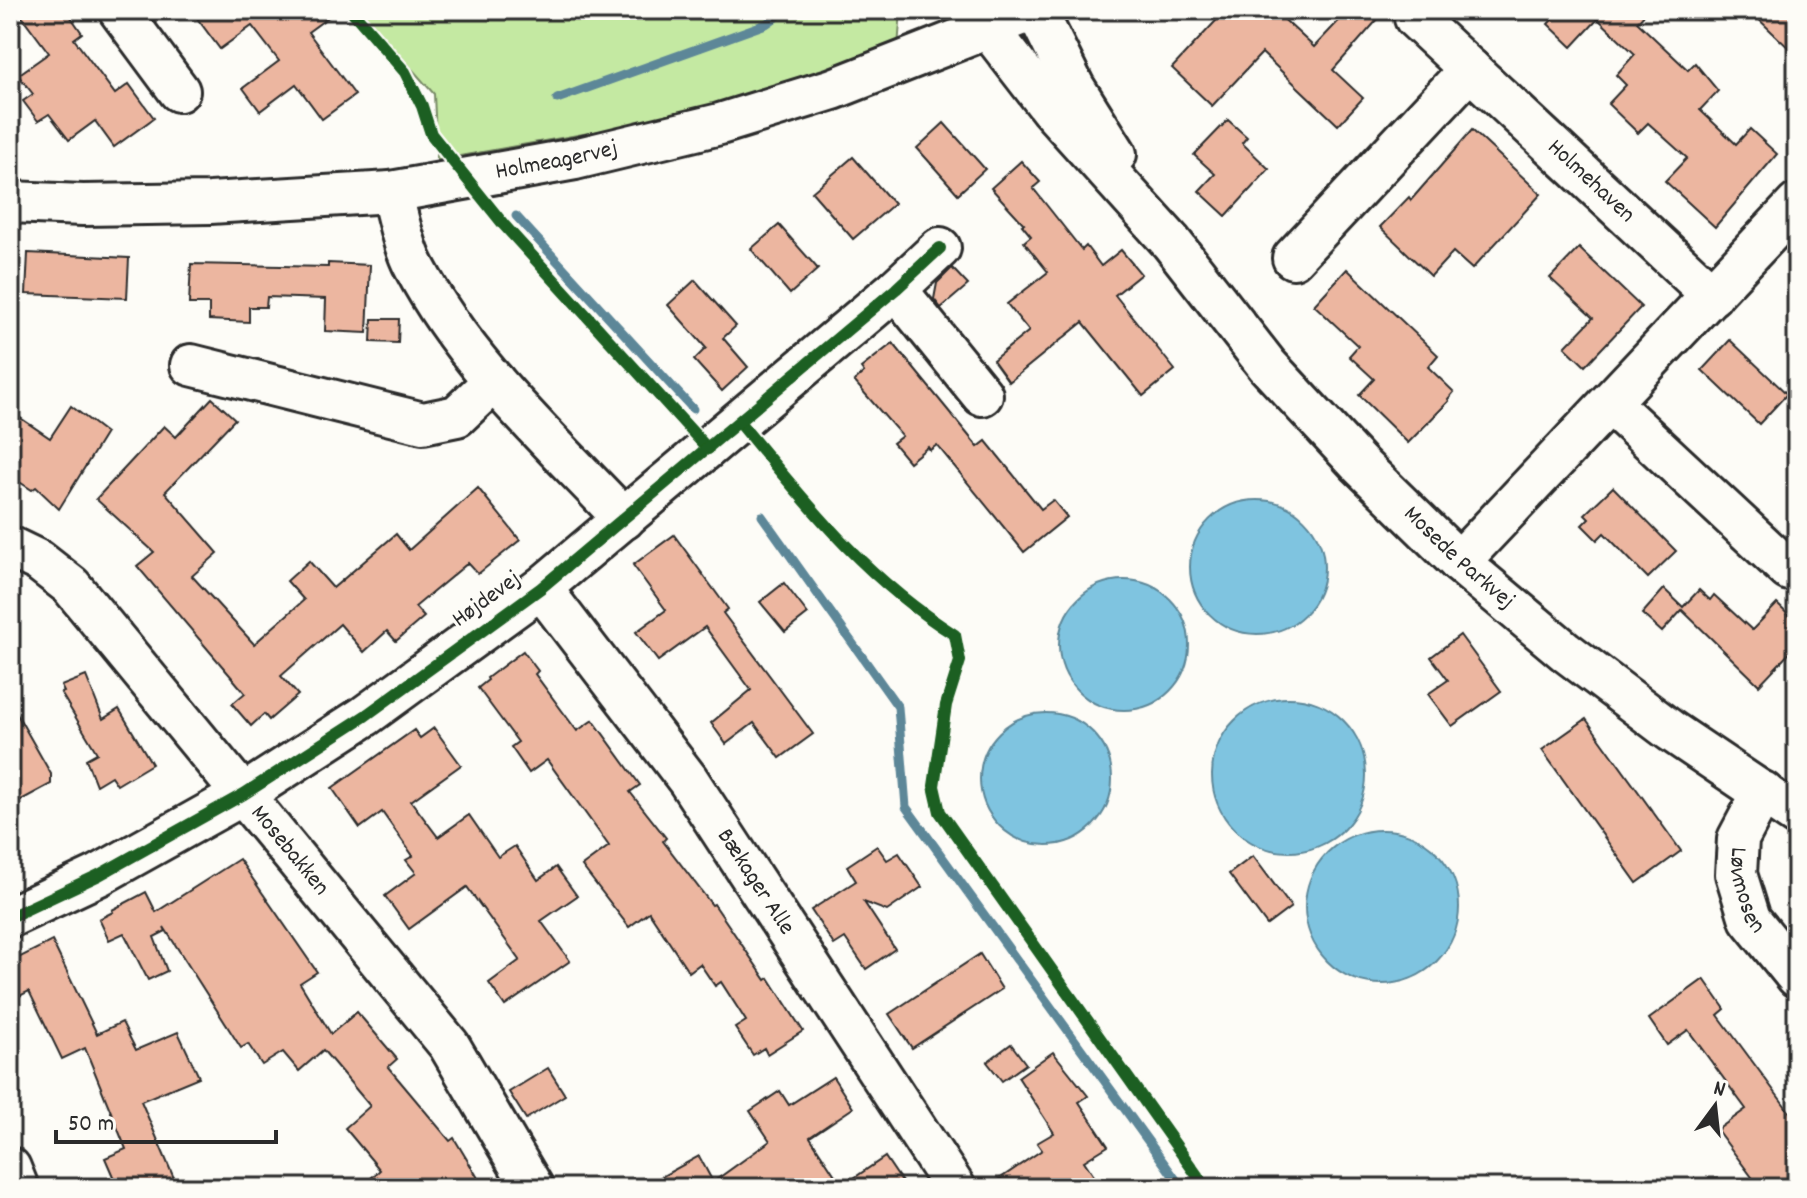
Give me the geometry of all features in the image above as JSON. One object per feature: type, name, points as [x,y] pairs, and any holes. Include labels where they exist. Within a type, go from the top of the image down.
[{"type":"street","points":[[119,10],[179,91]]},
{"type":"street","name":"Holmeagervej","points":[[10,202],[83,205],[210,203],[391,192],[575,159],[720,124],[833,89],[996,18]]},
{"type":"street","name":"Mosede Parkvej","points":[[996,18],[1050,108],[1171,242],[1267,365],[1359,464],[1459,562],[1577,660],[1671,731],[1797,816]]},
{"type":"street","name":"Holmehaven","points":[[1415,18],[1712,295]]},
{"type":"street","points":[[1293,258],[1470,69]]},
{"type":"street","points":[[391,192],[414,266],[452,330],[494,381],[624,519]]},
{"type":"street","points":[[1459,562],[1797,204]]},
{"type":"street","name":"Højdevej","points":[[10,917],[99,875],[244,794],[365,716],[541,588],[896,289],[940,248]]},
{"type":"street","points":[[896,289],[982,395]]},
{"type":"street","points":[[191,365],[423,423],[457,416],[494,381]]},
{"type":"street","points":[[1610,403],[1789,570]]},
{"type":"street","name":"Mosebakken","points":[[10,547],[39,561],[71,586],[449,1045],[533,1188]]},
{"type":"street","name":"Bækager Alle","points":[[541,588],[688,780],[955,1188]]},
{"type":"street","name":"Løvmosen","points":[[1763,792],[1738,839],[1736,874],[1750,919],[1797,977]]},
{"type":"street","points":[[10,1168],[18,1188]]},
{"type":"green space","points":[[360,10],[901,10],[898,47],[718,110],[437,160],[434,94]]},
{"type":"water","points":[[1257,500],[1283,505],[1304,520],[1319,541],[1324,567],[1319,593],[1304,614],[1283,629],[1257,634],[1231,629],[1210,614],[1195,593],[1190,567],[1195,541],[1210,520],[1231,505]]},
{"type":"water","points":[[1124,580],[1149,584],[1170,599],[1185,620],[1189,645],[1185,670],[1170,691],[1149,706],[1124,710],[1099,706],[1078,691],[1063,670],[1059,645],[1063,620],[1078,599],[1099,584]]},
{"type":"water","points":[[1289,698],[1318,704],[1343,721],[1360,746],[1366,775],[1360,804],[1343,829],[1318,846],[1289,852],[1260,846],[1235,829],[1218,804],[1212,775],[1218,746],[1235,721],[1260,704]]},
{"type":"water","points":[[1046,713],[1071,718],[1093,732],[1107,754],[1112,779],[1107,804],[1093,826],[1071,840],[1046,845],[1021,840],[999,826],[985,804],[980,779],[985,754],[999,732],[1021,718]]},
{"type":"water","points":[[1382,830],[1411,836],[1436,853],[1453,878],[1459,907],[1453,936],[1436,961],[1411,978],[1382,984],[1353,978],[1328,961],[1311,936],[1305,907],[1311,878],[1328,853],[1353,836]]},
{"type":"building","points":[[17,10],[66,10],[82,33],[74,39],[115,94],[129,84],[154,118],[114,147],[95,121],[69,140],[49,114],[38,121],[23,101],[33,94],[18,75],[49,53]]},
{"type":"building","points":[[191,10],[338,10],[308,32],[355,95],[322,119],[296,84],[260,111],[243,88],[279,61],[252,26],[220,49]]},
{"type":"building","points":[[1226,10],[1274,10],[1314,47],[1349,10],[1386,10],[1333,70],[1363,98],[1338,125],[1262,53],[1212,106],[1172,68]]},
{"type":"building","points":[[1561,10],[1648,10],[1637,22],[1688,70],[1695,63],[1718,91],[1700,110],[1736,144],[1750,129],[1777,154],[1715,227],[1665,181],[1687,158],[1648,123],[1638,133],[1608,104],[1626,85],[1616,75],[1635,54],[1598,19],[1572,47],[1548,24]]},
{"type":"building","points":[[1749,10],[1797,10],[1797,56]]},
{"type":"building","points":[[1228,120],[1247,137],[1242,143],[1269,169],[1226,216],[1199,191],[1215,174],[1194,155]]},
{"type":"building","points":[[944,123],[985,169],[958,194],[917,148]]},
{"type":"building","points":[[1472,130],[1541,194],[1472,269],[1453,252],[1431,276],[1380,227],[1409,197],[1411,200]]},
{"type":"building","points":[[853,157],[894,204],[853,239],[812,192]]},
{"type":"building","points":[[1021,161],[1040,182],[1033,188],[1082,250],[1086,246],[1101,266],[1121,250],[1141,274],[1115,295],[1175,370],[1143,396],[1083,322],[1009,382],[993,360],[1029,331],[1007,304],[1048,272],[1024,242],[1031,236],[1024,224],[991,188]]},
{"type":"building","points":[[779,225],[818,269],[790,294],[751,249]]},
{"type":"building","points":[[1579,248],[1641,307],[1585,366],[1565,347],[1593,318],[1550,278]]},
{"type":"building","points":[[28,253],[129,258],[127,298],[26,294]]},
{"type":"building","points":[[328,263],[370,265],[367,333],[325,331],[326,299],[267,297],[266,307],[249,307],[249,322],[209,320],[209,304],[189,304],[191,264],[328,267]]},
{"type":"building","points":[[952,268],[968,285],[941,308],[934,299],[937,283]]},
{"type":"building","points":[[1347,269],[1438,355],[1428,367],[1454,392],[1408,443],[1359,395],[1374,379],[1349,356],[1358,346],[1314,305]]},
{"type":"building","points":[[695,280],[736,326],[723,338],[748,367],[722,391],[694,360],[706,348],[668,305]]},
{"type":"building","points":[[372,319],[399,319],[398,343],[371,342]]},
{"type":"building","points":[[1730,340],[1787,394],[1759,424],[1702,370]]},
{"type":"building","points":[[893,343],[978,447],[986,441],[1041,509],[1053,500],[1067,517],[1024,552],[937,445],[930,450],[928,447],[909,462],[893,443],[902,436],[854,381],[864,372],[861,368]]},
{"type":"building","points":[[212,398],[235,419],[165,492],[218,553],[192,576],[254,644],[304,600],[287,581],[309,561],[333,588],[396,534],[409,550],[478,488],[520,540],[478,574],[468,563],[415,607],[424,617],[396,641],[387,631],[364,652],[340,624],[281,676],[298,695],[269,720],[264,714],[251,726],[232,704],[245,693],[137,566],[154,552],[96,499],[164,426],[176,437]]},
{"type":"building","points":[[71,406],[106,433],[59,509],[36,487],[32,490],[21,483],[10,485],[10,411],[50,438]]},
{"type":"building","points":[[1613,487],[1676,551],[1648,578],[1604,533],[1597,540],[1582,525],[1589,518],[1585,514]]},
{"type":"building","points":[[674,535],[728,609],[723,613],[813,734],[780,758],[754,723],[726,744],[711,723],[751,690],[705,627],[658,661],[636,632],[666,610],[633,565]]},
{"type":"building","points":[[784,583],[808,614],[785,632],[760,602]]},
{"type":"building","points":[[1664,589],[1683,607],[1699,590],[1710,600],[1714,595],[1752,630],[1777,604],[1797,623],[1797,645],[1759,685],[1682,610],[1662,632],[1642,614]]},
{"type":"building","points":[[1460,635],[1501,691],[1452,726],[1428,694],[1448,680],[1431,657]]},
{"type":"building","points":[[523,651],[538,671],[535,674],[577,731],[593,720],[640,785],[630,792],[666,838],[663,841],[714,904],[766,980],[769,978],[803,1031],[767,1054],[764,1048],[753,1055],[735,1028],[746,1021],[721,982],[715,986],[700,964],[689,972],[649,912],[629,927],[582,866],[609,846],[547,760],[529,773],[511,747],[518,742],[478,688]]},
{"type":"building","points":[[86,676],[103,719],[119,709],[152,764],[117,785],[111,776],[96,785],[86,759],[97,753],[61,693],[64,692],[61,686]]},
{"type":"building","points":[[10,702],[51,774],[51,784],[10,806]]},
{"type":"building","points":[[1586,719],[1681,851],[1637,883],[1542,750]]},
{"type":"building","points":[[434,728],[461,765],[411,801],[438,837],[469,815],[498,857],[515,846],[538,880],[556,867],[577,896],[541,921],[570,961],[505,1006],[489,983],[520,960],[467,887],[409,929],[385,896],[416,873],[406,860],[413,856],[382,812],[360,828],[332,788],[414,730],[420,738]]},
{"type":"building","points":[[877,846],[887,860],[899,853],[922,887],[887,911],[864,902],[895,949],[866,969],[845,938],[834,945],[811,910],[856,881],[847,866]]},
{"type":"building","points":[[1253,856],[1291,907],[1267,925],[1229,874]]},
{"type":"building","points":[[239,859],[317,972],[300,983],[331,1034],[357,1012],[397,1059],[388,1067],[450,1141],[454,1138],[484,1188],[360,1188],[380,1170],[345,1128],[370,1106],[323,1050],[299,1071],[283,1052],[262,1065],[248,1044],[241,1048],[164,927],[166,931],[154,937],[167,971],[148,980],[124,933],[109,940],[99,919],[112,910],[146,892],[156,912]]},
{"type":"building","points":[[52,941],[97,1034],[122,1022],[136,1050],[178,1032],[199,1077],[141,1101],[176,1183],[164,1188],[118,1188],[105,1158],[126,1149],[85,1048],[62,1059],[29,991],[10,1001],[10,962]]},
{"type":"building","points":[[980,954],[1002,989],[912,1048],[889,1014]]},
{"type":"building","points":[[1704,979],[1725,1009],[1718,1015],[1797,1122],[1797,1188],[1760,1188],[1717,1130],[1746,1109],[1688,1030],[1667,1045],[1649,1019]]},
{"type":"building","points":[[1011,1044],[1026,1064],[1002,1081],[987,1062]]},
{"type":"building","points":[[1053,1052],[1088,1096],[1079,1102],[1108,1146],[1084,1161],[1102,1188],[986,1188],[1042,1150],[1037,1143],[1054,1133],[1018,1077]]},
{"type":"building","points":[[548,1068],[565,1095],[526,1119],[509,1092]]},
{"type":"building","points":[[833,1077],[853,1108],[810,1137],[842,1186],[885,1157],[906,1188],[641,1188],[699,1156],[713,1182],[770,1141],[750,1111],[780,1091],[789,1105]]},
{"type":"waterway","points":[[557,99],[766,24],[786,10]]},
{"type":"waterway","points":[[516,216],[693,409]]},
{"type":"waterway","points":[[762,516],[898,707],[906,807],[1182,1188]]},
{"type":"cycle path","points":[[351,10],[405,72],[422,106],[431,134],[504,225],[708,449]]},
{"type":"cycle path","points":[[10,917],[99,875],[244,794],[365,716],[541,588],[896,289],[940,248]]},
{"type":"cycle path","points":[[740,423],[838,538],[893,590],[955,635],[960,661],[946,705],[934,786],[940,812],[1206,1188]]}]
